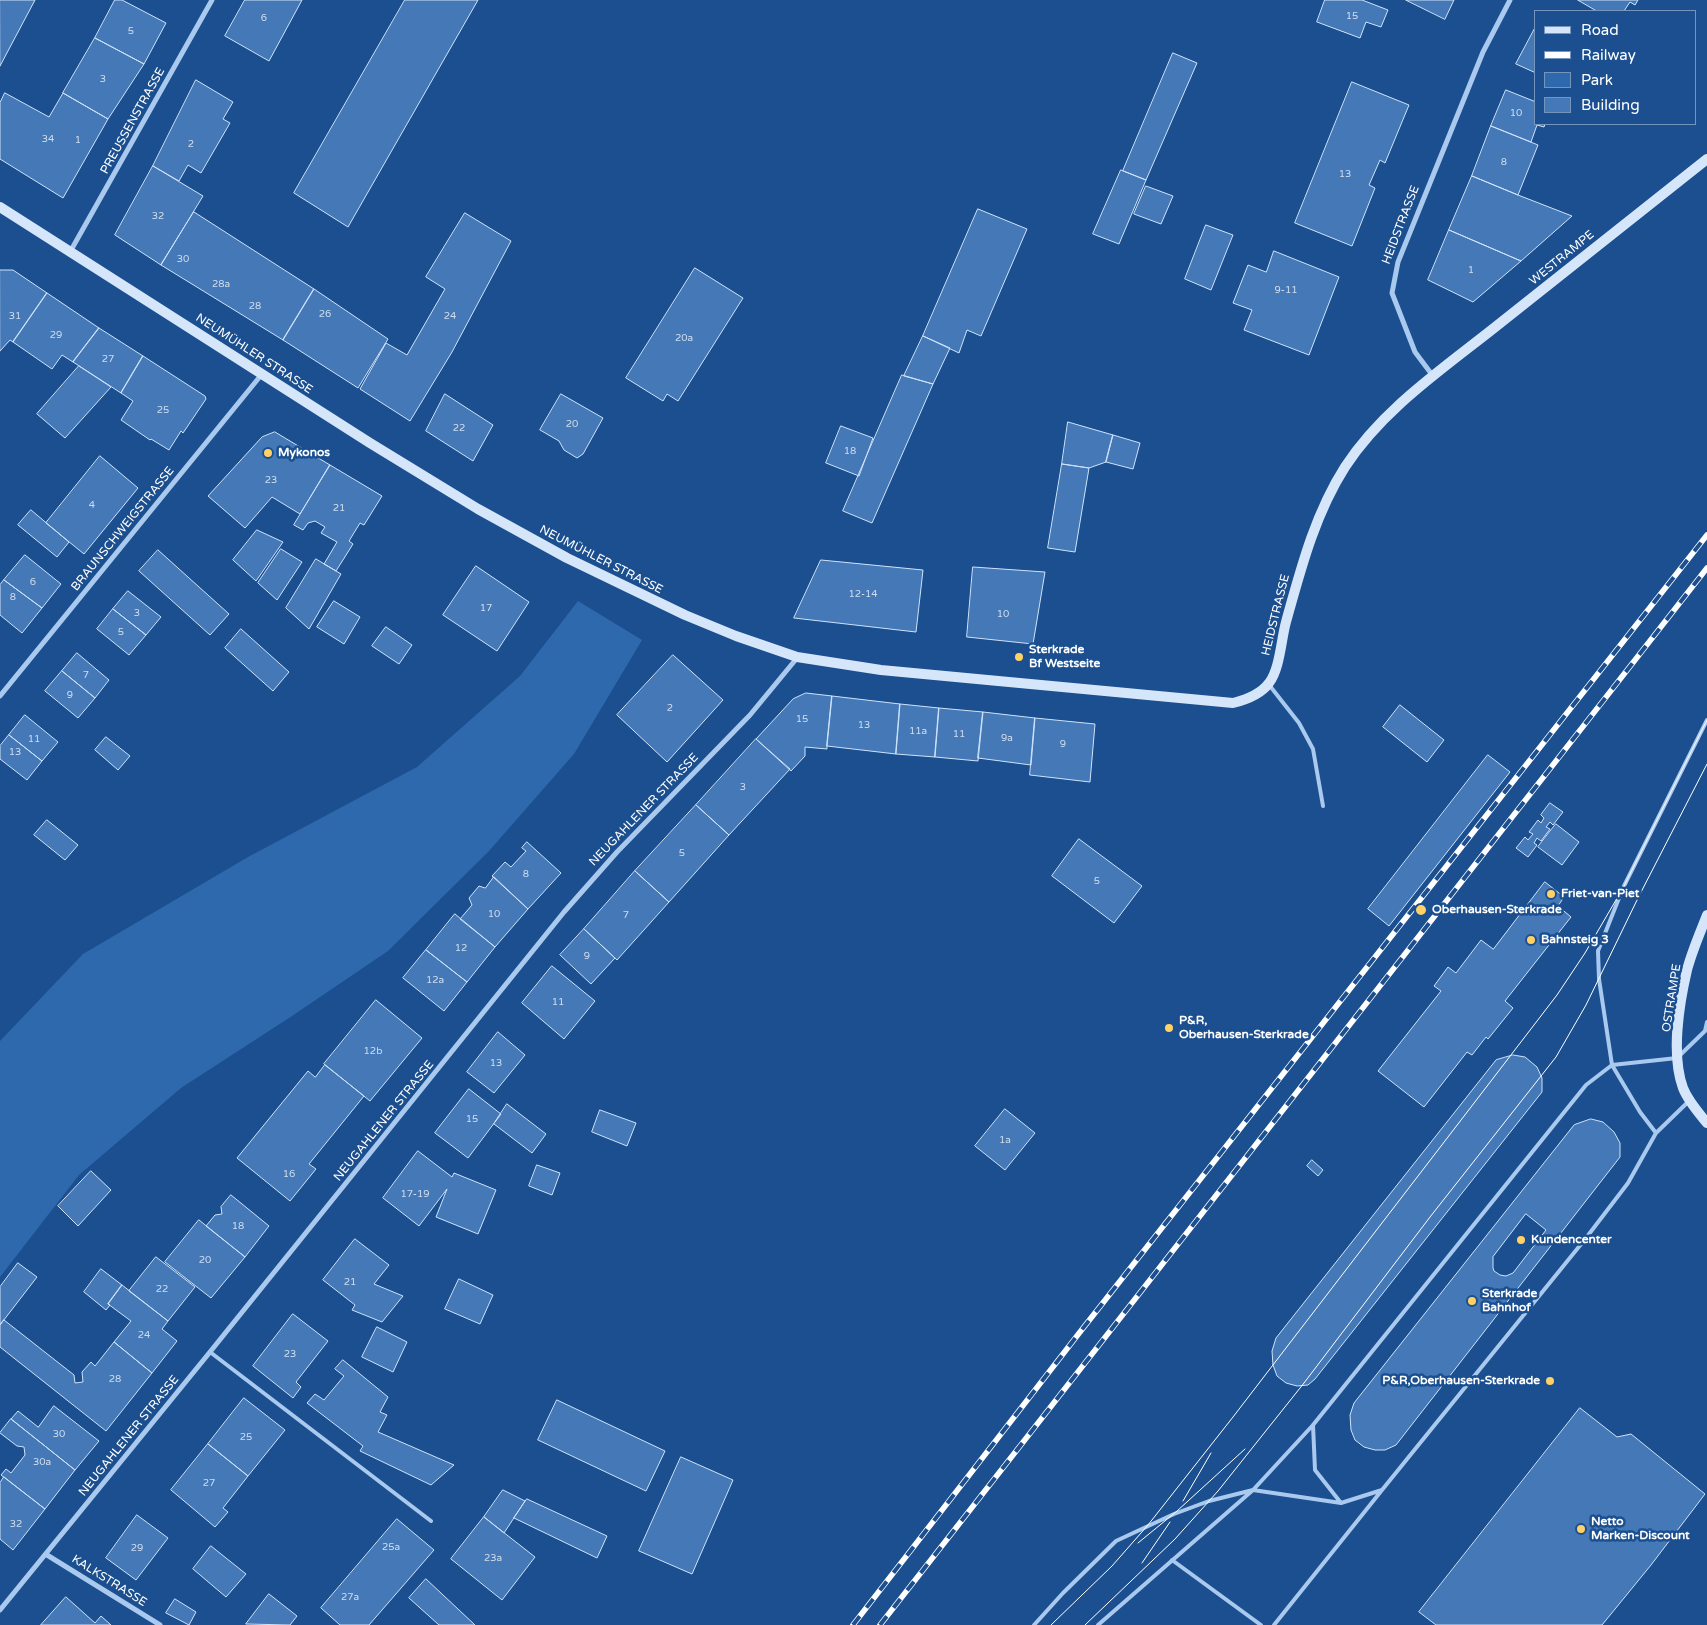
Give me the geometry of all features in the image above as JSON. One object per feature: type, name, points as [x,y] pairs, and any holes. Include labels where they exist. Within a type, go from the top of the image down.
[{"type":"main road","name":"WESTRAMPE","points":[[1433,377],[1707,159]]},
{"type":"main road","name":"NEUMÜHLER STRASSE","points":[[0,206],[262,374],[478,509],[567,558],[685,615],[759,645],[797,657],[882,670],[1233,703],[1251,697],[1268,684]]},
{"type":"main road","name":"HEIDSTRASSE","points":[[1268,684],[1278,662],[1281,640],[1303,560],[1330,493],[1345,468],[1373,430],[1384,418],[1433,377]]},
{"type":"main road","name":"OSTRAMPE","points":[[1707,915],[1688,968],[1679,1020],[1677,1058],[1683,1089],[1707,1123]]},
{"type":"street","name":"PREUSSENSTRASSE","points":[[70,252],[212,0]]},
{"type":"street","name":"HEIDSTRASSE","points":[[1433,377],[1415,352],[1392,294],[1398,262],[1483,52],[1510,0]]},
{"type":"street","name":"BRAUNSCHWEIGSTRASSE","points":[[0,696],[262,374]]},
{"type":"street","name":"NEUGAHLENER STRASSE","points":[[0,1610],[47,1555],[564,912],[617,852],[750,715],[797,657]]},
{"type":"street","name":"KALKSTRASSE","points":[[47,1555],[160,1625]]},
{"type":"lane","points":[[1268,684],[1299,723],[1313,749],[1323,806]]},
{"type":"lane","points":[[1656,1133],[1640,1112],[1612,1065],[1599,979],[1598,951],[1623,888],[1707,720]]},
{"type":"lane","points":[[1098,1625],[1253,1490],[1313,1425],[1586,1085],[1612,1065],[1677,1058],[1705,1031],[1707,1022]]},
{"type":"lane","points":[[1274,1625],[1586,1238],[1628,1183],[1656,1133],[1689,1100]]},
{"type":"lane","points":[[210,1352],[431,1521]]},
{"type":"lane","points":[[1313,1425],[1315,1470],[1341,1503]]},
{"type":"lane","points":[[1034,1625],[1063,1593],[1116,1541],[1174,1514],[1209,1501],[1253,1490],[1341,1503],[1382,1490]]},
{"type":"lane","points":[[1172,1560],[1261,1625]]},
{"type":"green space","points":[[578,601],[642,640],[574,754],[489,851],[388,951],[181,1088],[79,1175],[0,1277],[0,1041],[83,954],[248,857],[417,767],[520,676]]},
{"type":"building","points":[[0,0],[35,0],[0,66]]},
{"type":"building","points":[[115,0],[122,0],[166,23],[144,64],[95,38]]},
{"type":"building","points":[[245,0],[302,0],[269,61],[225,36]]},
{"type":"building","points":[[405,0],[478,0],[348,227],[294,193]]},
{"type":"building","points":[[1325,0],[1362,0],[1388,10],[1381,27],[1366,22],[1360,38],[1317,22]]},
{"type":"building","points":[[1406,0],[1454,0],[1445,19]]},
{"type":"building","points":[[1578,0],[1638,0],[1635,5],[1630,2],[1625,10],[1595,10]]},
{"type":"building","points":[[1534,30],[1534,72],[1516,64]]},
{"type":"building","points":[[95,38],[144,64],[108,119],[63,93]]},
{"type":"building","points":[[1173,53],[1197,63],[1146,180],[1123,171]]},
{"type":"building","points":[[196,80],[233,102],[223,119],[230,123],[201,173],[188,165],[179,181],[153,166]]},
{"type":"building","points":[[1352,82],[1409,105],[1385,163],[1380,160],[1369,185],[1375,188],[1352,246],[1295,223]]},
{"type":"building","points":[[1506,90],[1534,101],[1534,125],[1537,125],[1531,142],[1491,126]]},
{"type":"building","points":[[5,93],[49,117],[63,93],[108,119],[63,198],[0,159],[0,103]]},
{"type":"building","points":[[1491,126],[1538,145],[1518,195],[1472,176]]},
{"type":"building","points":[[153,166],[203,196],[161,265],[115,235]]},
{"type":"building","points":[[1121,170],[1146,180],[1119,244],[1093,234]]},
{"type":"building","points":[[1472,176],[1572,216],[1521,261],[1449,230]]},
{"type":"building","points":[[1146,186],[1173,196],[1161,224],[1134,214]]},
{"type":"building","points":[[978,209],[1027,229],[981,336],[967,330],[959,353],[923,336]]},
{"type":"building","points":[[194,212],[314,289],[283,340],[161,265]]},
{"type":"building","points":[[465,213],[511,241],[452,352],[410,421],[360,389],[386,343],[407,355],[445,289],[426,277]]},
{"type":"building","points":[[1206,225],[1233,235],[1211,290],[1185,279]]},
{"type":"building","points":[[1449,230],[1521,261],[1473,302],[1428,280]]},
{"type":"building","points":[[1274,251],[1339,277],[1309,355],[1244,330],[1252,310],[1233,303],[1248,265],[1266,272]]},
{"type":"building","points":[[695,268],[743,298],[678,401],[667,394],[663,401],[626,378]]},
{"type":"building","points":[[0,270],[13,270],[47,293],[13,342],[10,340],[0,351]]},
{"type":"building","points":[[314,289],[388,339],[358,388],[283,340]]},
{"type":"building","points":[[47,293],[99,328],[73,362],[62,355],[52,369],[13,342]]},
{"type":"building","points":[[99,328],[143,356],[121,393],[73,362]]},
{"type":"building","points":[[923,336],[950,348],[933,384],[904,376]]},
{"type":"building","points":[[143,356],[205,396],[206,399],[169,450],[150,440],[121,420],[133,401],[121,393]]},
{"type":"building","points":[[79,366],[111,387],[65,438],[37,414]]},
{"type":"building","points":[[902,375],[933,384],[872,523],[843,511]]},
{"type":"building","points":[[445,394],[493,425],[473,461],[426,431]]},
{"type":"building","points":[[561,394],[603,418],[583,454],[577,458],[564,450],[559,441],[540,430]]},
{"type":"building","points":[[1068,422],[1113,435],[1106,462],[1089,468],[1062,464]]},
{"type":"building","points":[[841,426],[873,438],[859,476],[826,463]]},
{"type":"building","points":[[275,432],[330,465],[300,514],[272,497],[245,528],[208,496],[262,437]]},
{"type":"building","points":[[1113,435],[1140,443],[1133,469],[1106,462]]},
{"type":"building","points":[[100,456],[138,488],[84,554],[46,523]]},
{"type":"building","points":[[1062,464],[1089,468],[1075,552],[1048,548]]},
{"type":"building","points":[[330,465],[382,496],[364,525],[360,523],[349,541],[353,544],[336,571],[324,564],[337,542],[321,533],[325,527],[315,521],[308,523],[303,530],[294,525]]},
{"type":"building","points":[[31,510],[69,542],[57,557],[18,525]]},
{"type":"building","points":[[257,530],[283,542],[256,581],[233,560]]},
{"type":"building","points":[[281,549],[302,562],[277,600],[258,583]]},
{"type":"building","points":[[158,550],[229,614],[210,635],[139,571]]},
{"type":"building","points":[[25,555],[61,584],[42,608],[4,580]]},
{"type":"building","points":[[316,559],[341,574],[309,629],[286,608]]},
{"type":"building","points":[[821,560],[923,570],[916,632],[794,618]]},
{"type":"building","points":[[476,566],[529,602],[497,651],[443,615]]},
{"type":"building","points":[[973,567],[1045,572],[1033,644],[967,637]]},
{"type":"building","points":[[4,580],[42,608],[22,633],[0,615],[0,585]]},
{"type":"building","points":[[128,591],[161,617],[146,635],[113,609]]},
{"type":"building","points":[[334,601],[360,617],[344,644],[317,627]]},
{"type":"building","points":[[113,609],[146,635],[129,655],[97,629]]},
{"type":"building","points":[[386,627],[412,645],[399,664],[372,646]]},
{"type":"building","points":[[241,629],[289,672],[273,691],[225,648]]},
{"type":"building","points":[[77,653],[109,680],[95,698],[62,671]]},
{"type":"building","points":[[673,655],[723,700],[667,762],[617,715]]},
{"type":"building","points":[[62,671],[95,698],[78,718],[45,691]]},
{"type":"building","points":[[806,693],[832,696],[827,749],[805,747],[805,756],[791,771],[756,739],[793,699]]},
{"type":"building","points":[[832,696],[900,704],[896,754],[827,746]]},
{"type":"building","points":[[900,704],[939,708],[935,757],[896,754]]},
{"type":"building","points":[[1400,705],[1444,740],[1427,762],[1383,727]]},
{"type":"building","points":[[939,708],[983,712],[978,761],[935,757]]},
{"type":"building","points":[[983,712],[1035,718],[1031,765],[978,758]]},
{"type":"building","points":[[25,715],[58,742],[42,761],[9,735]]},
{"type":"building","points":[[1035,718],[1095,724],[1090,782],[1030,775]]},
{"type":"building","points":[[9,735],[42,761],[27,780],[0,759],[0,746]]},
{"type":"building","points":[[106,737],[130,756],[118,770],[95,750]]},
{"type":"building","points":[[756,739],[790,769],[729,835],[696,805]]},
{"type":"building","points":[[1488,755],[1510,772],[1389,926],[1368,909]]},
{"type":"building","points":[[1550,803],[1563,812],[1553,825],[1550,822],[1546,827],[1550,829],[1541,841],[1537,838],[1534,843],[1537,845],[1528,857],[1516,848],[1525,837],[1528,840],[1533,834],[1529,832],[1538,820],[1541,823],[1544,818],[1541,815]]},
{"type":"building","points":[[696,805],[729,835],[669,902],[635,871]]},
{"type":"building","points":[[47,820],[78,845],[65,860],[34,835]]},
{"type":"building","points":[[1556,824],[1579,842],[1562,865],[1538,847]]},
{"type":"building","points":[[1079,839],[1142,886],[1114,923],[1052,876]]},
{"type":"building","points":[[527,842],[561,873],[528,909],[492,876],[505,862],[511,867],[526,851],[522,848]]},
{"type":"building","points":[[635,871],[669,902],[617,960],[584,929]]},
{"type":"building","points":[[494,877],[528,909],[495,947],[460,919],[472,905],[469,898],[479,886],[485,888]]},
{"type":"building","points":[[1545,882],[1564,897],[1558,906],[1571,917],[1505,1001],[1513,1008],[1488,1039],[1486,1037],[1472,1055],[1467,1052],[1424,1107],[1378,1071],[1441,991],[1434,986],[1448,967],[1456,973],[1481,940],[1493,949]]},
{"type":"building","points":[[455,914],[495,947],[467,982],[426,950]]},
{"type":"building","points":[[584,929],[615,958],[591,984],[560,955]]},
{"type":"building","points":[[426,950],[467,982],[444,1011],[403,978]]},
{"type":"building","points":[[552,966],[595,1001],[564,1039],[522,1003]]},
{"type":"building","points":[[376,1000],[422,1038],[370,1101],[324,1064]]},
{"type":"building","points":[[498,1032],[525,1055],[494,1093],[467,1072]]},
{"type":"building","points":[[1513,1055],[1525,1057],[1537,1067],[1542,1078],[1542,1092],[1315,1379],[1308,1385],[1297,1386],[1286,1383],[1277,1376],[1273,1365],[1272,1351],[1276,1338],[1496,1060]]},
{"type":"building","points":[[325,1065],[364,1096],[309,1164],[316,1169],[290,1201],[237,1158],[308,1071],[315,1077]]},
{"type":"building","points":[[469,1089],[501,1114],[468,1158],[435,1133]]},
{"type":"building","points":[[507,1104],[546,1134],[532,1153],[494,1124]]},
{"type":"building","points":[[1005,1109],[1035,1133],[1005,1170],[975,1146]]},
{"type":"building","points":[[600,1110],[636,1123],[627,1146],[592,1132]]},
{"type":"building","points":[[1591,1119],[1603,1122],[1614,1132],[1620,1143],[1620,1157],[1396,1445],[1385,1450],[1364,1447],[1355,1440],[1351,1430],[1350,1415],[1354,1403],[1574,1125]]},
{"type":"building","points":[[418,1151],[452,1177],[454,1173],[496,1190],[478,1234],[436,1217],[447,1189],[419,1226],[383,1198]]},
{"type":"building","points":[[1312,1160],[1323,1170],[1318,1176],[1307,1166]]},
{"type":"building","points":[[537,1165],[560,1173],[552,1195],[529,1186]]},
{"type":"building","points":[[91,1171],[111,1190],[78,1226],[58,1206]]},
{"type":"building","points":[[231,1195],[269,1226],[245,1257],[206,1226],[215,1215],[222,1214],[221,1207]]},
{"type":"building","points":[[1526,1214],[1546,1230],[1513,1273],[1506,1276],[1500,1275],[1494,1271],[1493,1257]]},
{"type":"building","points":[[199,1220],[245,1257],[211,1298],[165,1262]]},
{"type":"building","points":[[355,1239],[389,1265],[374,1284],[403,1296],[382,1322],[352,1310],[355,1305],[323,1280]]},
{"type":"building","points":[[156,1257],[195,1287],[168,1321],[129,1291]]},
{"type":"building","points":[[18,1263],[37,1277],[0,1325],[0,1287]]},
{"type":"building","points":[[101,1269],[122,1285],[108,1304],[110,1305],[106,1310],[84,1292]]},
{"type":"building","points":[[459,1279],[493,1295],[480,1324],[445,1309]]},
{"type":"building","points":[[122,1285],[168,1321],[162,1329],[177,1341],[152,1373],[114,1342],[131,1321],[108,1304]]},
{"type":"building","points":[[293,1314],[328,1341],[296,1382],[301,1387],[293,1398],[253,1366]]},
{"type":"building","points":[[4,1320],[74,1375],[75,1383],[83,1382],[82,1372],[91,1362],[95,1366],[114,1342],[152,1373],[106,1431],[0,1347],[0,1325]]},
{"type":"building","points":[[377,1327],[407,1342],[393,1372],[362,1357]]},
{"type":"building","points":[[343,1360],[388,1397],[380,1412],[387,1415],[378,1432],[454,1465],[431,1485],[360,1451],[363,1446],[307,1403],[315,1394],[324,1400],[344,1376],[335,1369]]},
{"type":"building","points":[[244,1398],[285,1430],[248,1476],[208,1444]]},
{"type":"building","points":[[557,1400],[665,1451],[646,1491],[538,1440]]},
{"type":"building","points":[[54,1406],[99,1441],[75,1470],[11,1419],[18,1411],[38,1427]]},
{"type":"building","name":"Netto Marken-Discount","points":[[1580,1408],[1617,1437],[1631,1434],[1705,1494],[1602,1625],[1436,1625],[1419,1612]]},
{"type":"building","points":[[11,1419],[75,1470],[45,1509],[1,1475],[6,1469],[11,1473],[25,1455],[24,1447],[17,1446],[0,1433]]},
{"type":"building","points":[[208,1444],[248,1476],[223,1508],[228,1512],[215,1527],[171,1490]]},
{"type":"building","points":[[681,1457],[733,1480],[692,1574],[639,1551]]},
{"type":"building","points":[[4,1477],[45,1509],[13,1550],[0,1539],[0,1483]]},
{"type":"building","points":[[503,1490],[525,1501],[504,1533],[484,1517]]},
{"type":"building","points":[[527,1499],[607,1536],[597,1558],[514,1518]]},
{"type":"building","points":[[137,1515],[168,1538],[136,1580],[106,1558]]},
{"type":"building","points":[[484,1517],[535,1557],[502,1600],[451,1559]]},
{"type":"building","points":[[397,1519],[434,1550],[369,1625],[340,1625],[321,1608]]},
{"type":"building","points":[[211,1546],[246,1574],[226,1597],[193,1569]]},
{"type":"building","points":[[426,1579],[475,1625],[439,1625],[409,1598]]},
{"type":"building","points":[[269,1594],[297,1616],[290,1625],[246,1624]]},
{"type":"building","points":[[66,1597],[95,1623],[101,1616],[111,1625],[41,1625]]},
{"type":"building","points":[[175,1599],[196,1612],[189,1625],[166,1613]]},
{"type":"tram line","points":[[1051,1625],[1112,1566],[1148,1525],[1557,995],[1585,953],[1623,888],[1707,720]]},
{"type":"tram line","points":[[1085,1625],[1175,1539],[1218,1491],[1556,1057],[1586,1005],[1639,896],[1707,764]]},
{"type":"tram line","points":[[1138,1543],[1177,1511],[1245,1449]]},
{"type":"tram line","points":[[1183,1501],[1211,1453]]},
{"type":"tram line","points":[[1142,1563],[1170,1522]]},
{"type":"railway","points":[[853,1625],[1080,1332],[1707,535]]},
{"type":"railway","points":[[880,1625],[1707,568]]},
{"type":"place","name":"Mykonos","points":[[268,453]]},
{"type":"place","name":"Sterkrade Bf Westseite","points":[[1019,657]]},
{"type":"place","name":"Friet-van-Piet","points":[[1551,894]]},
{"type":"place","name":"Oberhausen-Sterkrade","points":[[1421,910]]},
{"type":"place","name":"Bahnsteig 3","points":[[1531,940]]},
{"type":"place","name":"P&R, Oberhausen-Sterkrade","points":[[1169,1028]]},
{"type":"place","name":"Kundencenter","points":[[1521,1240]]},
{"type":"place","name":"Sterkrade Bahnhof","points":[[1472,1301]]},
{"type":"place","name":"P&R,Oberhausen-Sterkrade","points":[[1550,1381]]},
{"type":"place","name":"Netto Marken-Discount","points":[[1581,1529]]}]
